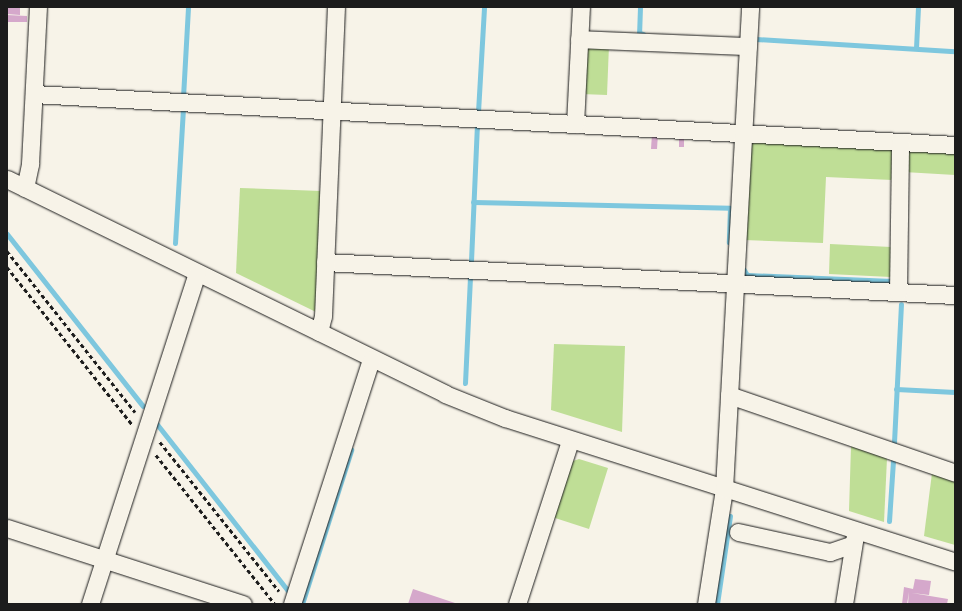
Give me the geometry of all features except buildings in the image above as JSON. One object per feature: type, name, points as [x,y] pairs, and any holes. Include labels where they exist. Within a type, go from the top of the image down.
[{"type":"street","points":[[25,188],[30,164],[38,7]]},
{"type":"street","points":[[319,332],[323,316],[330,110],[336,7]]},
{"type":"street","points":[[575,124],[581,7]]},
{"type":"street","points":[[706,604],[724,489],[750,7]]},
{"type":"street","points":[[579,39],[748,46]]},
{"type":"street","points":[[34,94],[955,145]]},
{"type":"street","points":[[898,292],[900,142]]},
{"type":"street","points":[[7,179],[445,394],[570,441],[724,489],[855,537],[955,562]]},
{"type":"street","points":[[325,262],[955,295]]},
{"type":"street","points":[[90,604],[197,273]]},
{"type":"street","points":[[292,604],[371,358]]},
{"type":"street","points":[[729,395],[955,473]]},
{"type":"street","points":[[517,604],[570,441]]},
{"type":"street","points":[[7,528],[243,604]]},
{"type":"street","points":[[738,532],[830,552],[855,537]]},
{"type":"street","points":[[844,604],[855,537]]},
{"type":"green space","points":[[587,45],[609,45],[607,95],[581,94]]},
{"type":"green space","points":[[755,137],[893,148],[892,180],[826,177],[823,243],[744,240],[748,142]]},
{"type":"green space","points":[[955,148],[955,175],[904,172],[904,151]]},
{"type":"green space","points":[[240,188],[321,191],[316,312],[236,273]]},
{"type":"green space","points":[[830,244],[891,247],[891,277],[829,274]]},
{"type":"green space","points":[[554,344],[625,346],[622,432],[551,410]]},
{"type":"green space","points":[[851,446],[887,458],[884,522],[849,511]]},
{"type":"green space","points":[[579,459],[608,468],[589,529],[552,517],[570,462]]},
{"type":"green space","points":[[932,473],[955,481],[955,545],[924,536]]},
{"type":"waterway","points":[[183,97],[188,7]]},
{"type":"waterway","points":[[478,112],[484,7]]},
{"type":"waterway","points":[[640,7],[639,33],[643,34]]},
{"type":"waterway","points":[[916,48],[918,7]]},
{"type":"waterway","points":[[756,39],[955,51]]},
{"type":"waterway","points":[[175,243],[183,107]]},
{"type":"waterway","points":[[471,261],[477,124]]},
{"type":"waterway","points":[[473,202],[730,208],[729,242]]},
{"type":"waterway","points":[[7,234],[143,406]]},
{"type":"waterway","points":[[744,270],[747,275],[892,281]]},
{"type":"waterway","points":[[465,383],[470,277]]},
{"type":"waterway","points":[[894,442],[901,304]]},
{"type":"waterway","points":[[896,389],[955,392]]},
{"type":"waterway","points":[[156,423],[288,591]]},
{"type":"waterway","points":[[302,604],[351,450]]},
{"type":"waterway","points":[[889,521],[893,460]]},
{"type":"waterway","points":[[717,604],[730,516]]}]
